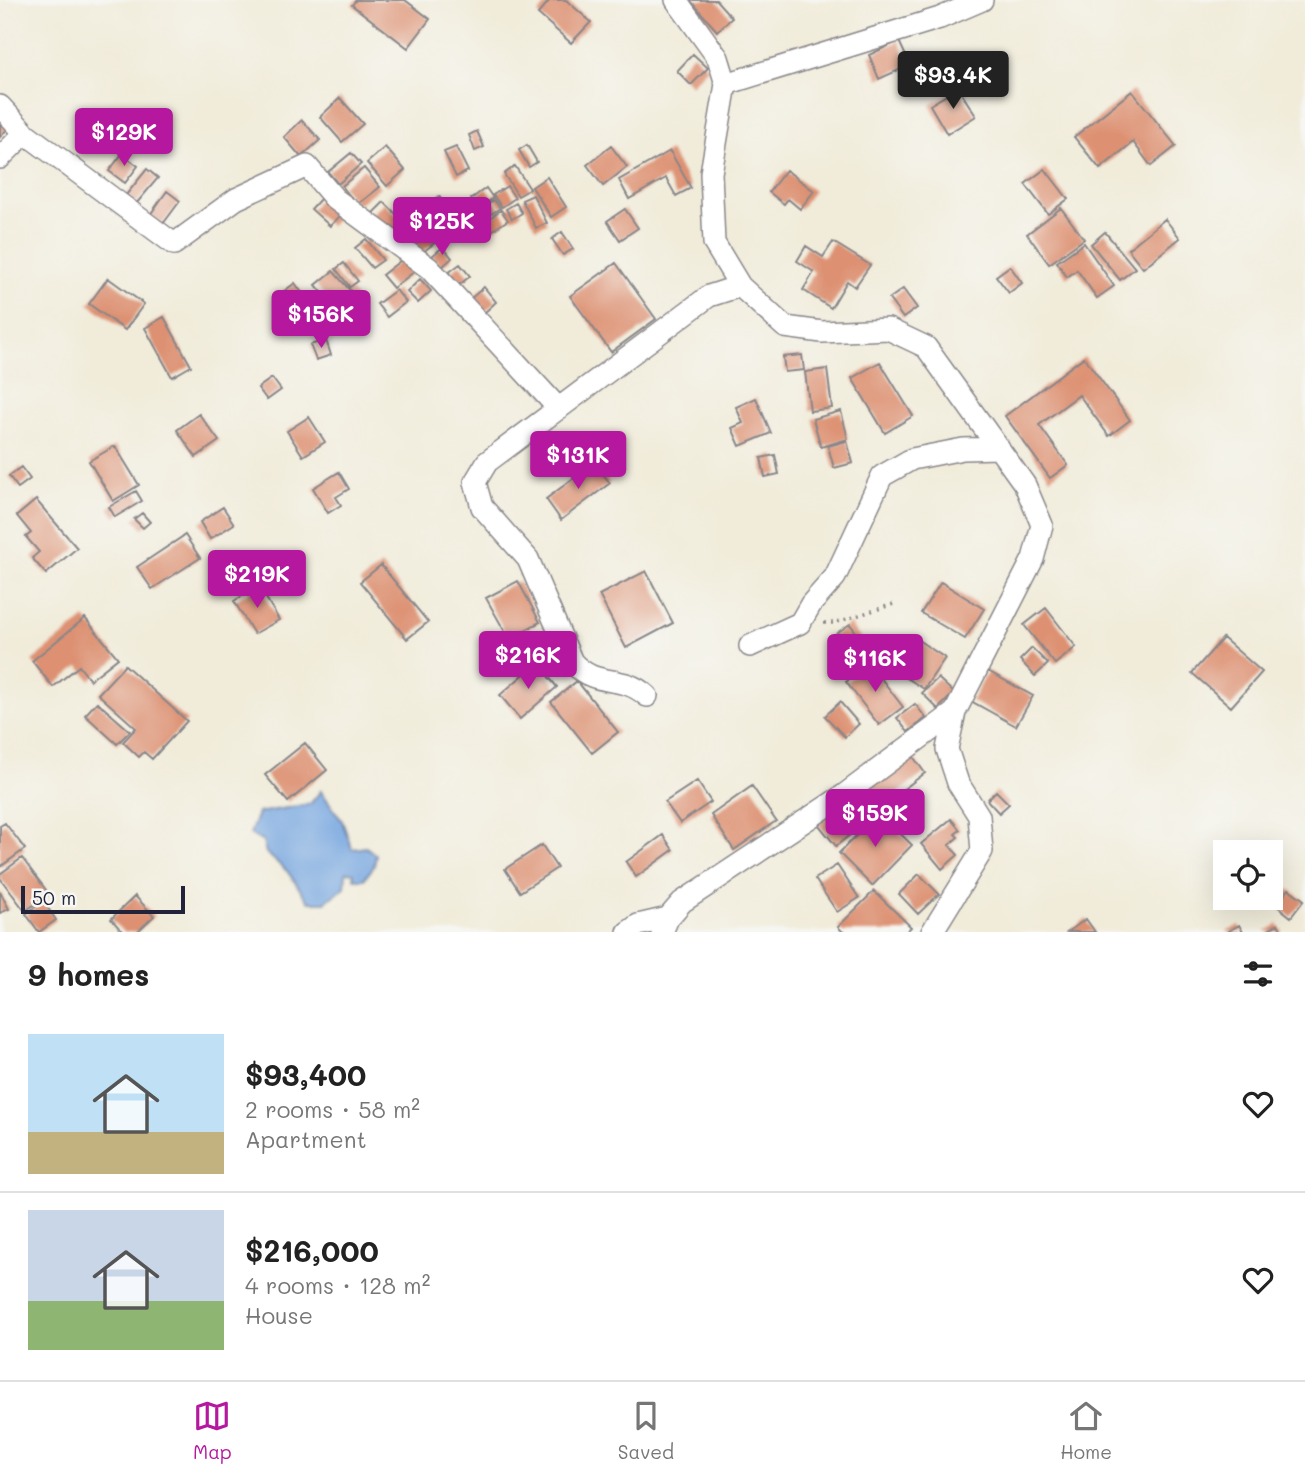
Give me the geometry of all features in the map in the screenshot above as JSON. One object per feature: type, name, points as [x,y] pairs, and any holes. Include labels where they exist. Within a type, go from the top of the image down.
[{"type":"street","points":[[676,0],[718,58],[726,84],[711,173],[714,243],[740,286],[785,327],[822,332],[888,329],[926,347],[1025,485],[1042,524],[1033,559],[955,712],[947,749],[958,783],[979,816],[982,851],[932,932]]},
{"type":"street","points":[[726,84],[940,18],[982,0]]},
{"type":"street","points":[[0,106],[25,133],[174,244],[236,199],[307,166],[335,199],[429,268],[558,408]]},
{"type":"street","points":[[0,158],[25,133]]},
{"type":"street","points":[[647,696],[632,683],[606,681],[583,674],[572,662],[528,559],[482,507],[475,482],[487,462],[709,296],[740,286]]},
{"type":"street","points":[[750,646],[800,623],[811,604],[835,577],[882,476],[912,459],[963,449],[999,448]]},
{"type":"street","points":[[628,932],[638,925],[665,925],[682,902],[844,795],[955,712]]},
{"type":"path","points":[[800,623],[834,623],[897,603]]},
{"type":"water","points":[[321,791],[342,821],[352,849],[366,847],[376,855],[374,866],[364,879],[354,879],[354,873],[346,872],[345,887],[325,902],[309,902],[287,871],[266,853],[263,842],[250,834],[258,813],[310,804]]},
{"type":"building","points":[[356,0],[405,0],[430,19],[408,48],[352,5]]},
{"type":"building","points":[[550,0],[566,0],[591,22],[571,43],[538,14]]},
{"type":"building","points":[[690,0],[716,0],[732,18],[717,31]]},
{"type":"building","points":[[899,41],[910,65],[879,79],[869,55]]},
{"type":"building","points":[[693,54],[708,68],[691,85],[677,71]]},
{"type":"building","points":[[958,88],[976,116],[947,134],[930,105]]},
{"type":"building","points":[[1132,91],[1176,146],[1151,166],[1133,142],[1100,169],[1074,137]]},
{"type":"building","points":[[340,98],[363,124],[342,142],[320,117]]},
{"type":"building","points":[[0,115],[12,124],[0,137]]},
{"type":"building","points":[[302,120],[320,140],[301,157],[284,137]]},
{"type":"building","points":[[477,131],[484,147],[475,151],[469,135]]},
{"type":"building","points":[[527,145],[537,162],[529,167],[519,150]]},
{"type":"building","points":[[611,146],[627,167],[603,186],[587,165]]},
{"type":"building","points":[[385,147],[405,170],[387,186],[367,163]]},
{"type":"building","points":[[456,147],[468,171],[456,177],[444,152]]},
{"type":"building","points":[[670,151],[691,188],[676,196],[666,178],[629,199],[619,180]]},
{"type":"building","points":[[351,153],[361,164],[338,184],[328,172]]},
{"type":"building","points":[[122,154],[138,166],[125,183],[109,171]]},
{"type":"building","points":[[515,166],[530,189],[518,196],[504,174]]},
{"type":"building","points":[[364,168],[380,187],[357,205],[342,186]]},
{"type":"building","points":[[147,169],[158,178],[136,204],[126,195]]},
{"type":"building","points":[[1045,169],[1068,199],[1048,214],[1025,184]]},
{"type":"building","points":[[786,170],[814,191],[800,209],[788,199],[784,204],[769,192]]},
{"type":"building","points":[[547,177],[566,207],[551,217],[532,187]]},
{"type":"building","points":[[507,186],[515,198],[502,207],[493,195]]},
{"type":"building","points":[[486,188],[493,198],[478,209],[471,199]]},
{"type":"building","points":[[167,191],[180,201],[163,224],[150,215]]},
{"type":"building","points":[[533,195],[547,223],[536,228],[522,200]]},
{"type":"building","points":[[439,196],[447,207],[427,222],[419,210]]},
{"type":"building","points":[[322,197],[342,214],[330,226],[311,209]]},
{"type":"building","points":[[494,200],[500,208],[491,214],[485,206]]},
{"type":"building","points":[[384,202],[408,226],[395,238],[371,215]]},
{"type":"building","points":[[516,203],[522,213],[512,219],[506,209]]},
{"type":"building","points":[[1061,208],[1084,239],[1049,264],[1027,234]]},
{"type":"building","points":[[625,209],[638,228],[620,240],[607,221]]},
{"type":"building","points":[[448,210],[461,227],[443,241],[430,225]]},
{"type":"building","points":[[501,210],[508,220],[490,232],[484,222]]},
{"type":"building","points":[[1165,219],[1180,238],[1143,268],[1128,249]]},
{"type":"building","points":[[427,227],[438,240],[422,253],[411,241]]},
{"type":"building","points":[[562,232],[573,249],[563,255],[552,239]]},
{"type":"building","points":[[1105,232],[1135,268],[1120,280],[1091,244]]},
{"type":"building","points":[[366,239],[383,260],[372,268],[355,248]]},
{"type":"building","points":[[833,242],[870,265],[855,287],[847,281],[831,308],[803,290],[814,272],[797,261],[806,246],[823,257]]},
{"type":"building","points":[[1084,243],[1114,286],[1097,298],[1077,270],[1067,277],[1057,262]]},
{"type":"building","points":[[443,247],[452,258],[442,267],[432,256]]},
{"type":"building","points":[[404,258],[415,271],[393,288],[382,275]]},
{"type":"building","points":[[344,263],[358,281],[350,287],[336,269]]},
{"type":"building","points":[[616,263],[656,319],[611,352],[570,296]]},
{"type":"building","points":[[460,264],[470,276],[458,286],[448,273]]},
{"type":"building","points":[[1010,266],[1022,283],[1009,293],[996,276]]},
{"type":"building","points":[[333,271],[356,297],[338,312],[316,285]]},
{"type":"building","points":[[108,278],[144,304],[125,330],[89,304]]},
{"type":"building","points":[[420,279],[431,291],[418,303],[407,292]]},
{"type":"building","points":[[295,283],[319,317],[304,328],[279,295]]},
{"type":"building","points":[[484,287],[496,302],[482,315],[469,300]]},
{"type":"building","points":[[903,289],[917,308],[903,318],[889,299]]},
{"type":"building","points":[[396,290],[406,302],[387,317],[377,304]]},
{"type":"building","points":[[164,317],[191,366],[172,377],[145,328]]},
{"type":"building","points":[[326,340],[331,355],[316,360],[310,345]]},
{"type":"building","points":[[802,355],[804,370],[785,372],[783,357]]},
{"type":"building","points":[[1084,357],[1130,420],[1109,436],[1079,395],[1039,425],[1068,465],[1050,478],[1005,416]]},
{"type":"building","points":[[880,362],[913,416],[885,433],[852,378]]},
{"type":"building","points":[[827,369],[832,408],[810,411],[805,372]]},
{"type":"building","points":[[272,378],[281,390],[267,400],[258,388]]},
{"type":"building","points":[[756,398],[771,433],[740,446],[732,428],[743,423],[736,407]]},
{"type":"building","points":[[841,411],[848,439],[821,447],[813,419]]},
{"type":"building","points":[[199,414],[219,441],[196,457],[177,430]]},
{"type":"building","points":[[309,417],[325,442],[303,456],[287,431]]},
{"type":"building","points":[[847,441],[853,463],[834,468],[828,446]]},
{"type":"building","points":[[115,446],[139,485],[113,501],[89,461]]},
{"type":"building","points":[[775,455],[779,474],[765,477],[761,458]]},
{"type":"building","points":[[594,463],[610,483],[561,520],[546,499]]},
{"type":"building","points":[[21,467],[30,479],[18,488],[9,476]]},
{"type":"building","points":[[339,472],[349,489],[336,497],[341,505],[328,513],[313,488]]},
{"type":"building","points":[[136,491],[142,501],[115,517],[109,507]]},
{"type":"building","points":[[36,500],[77,548],[46,574],[32,558],[39,552],[26,537],[31,533],[17,516]]},
{"type":"building","points":[[223,507],[234,524],[210,539],[200,522]]},
{"type":"building","points":[[142,513],[150,522],[143,528],[134,519]]},
{"type":"building","points":[[185,535],[200,558],[152,589],[137,567]]},
{"type":"building","points":[[381,565],[428,622],[407,639],[360,582]]},
{"type":"building","points":[[646,571],[673,623],[626,648],[599,595]]},
{"type":"building","points":[[518,581],[540,622],[509,639],[486,598]]},
{"type":"building","points":[[941,582],[984,609],[965,639],[921,613]]},
{"type":"building","points":[[259,586],[279,620],[254,634],[234,601]]},
{"type":"building","points":[[1046,608],[1076,647],[1055,664],[1024,625]]},
{"type":"building","points":[[85,618],[118,658],[90,680],[79,666],[53,687],[32,661]]},
{"type":"building","points":[[850,624],[869,650],[848,666],[828,639]]},
{"type":"building","points":[[1223,638],[1262,672],[1231,707],[1192,673]]},
{"type":"building","points":[[918,640],[945,658],[924,689],[896,671]]},
{"type":"building","points":[[1032,648],[1048,664],[1035,676],[1020,660]]},
{"type":"building","points":[[537,663],[557,687],[520,719],[500,695]]},
{"type":"building","points":[[870,664],[903,707],[879,725],[846,682]]},
{"type":"building","points":[[125,665],[187,721],[152,759],[144,752],[139,757],[123,742],[136,728],[98,694]]},
{"type":"building","points":[[988,671],[1033,696],[1016,726],[971,701]]},
{"type":"building","points":[[938,678],[954,693],[938,709],[922,693]]},
{"type":"building","points":[[577,681],[618,732],[592,753],[551,702]]},
{"type":"building","points":[[97,702],[130,731],[117,744],[85,715]]},
{"type":"building","points":[[840,702],[859,724],[845,737],[825,716]]},
{"type":"building","points":[[915,704],[926,718],[908,732],[897,718]]},
{"type":"building","points":[[305,743],[327,770],[288,802],[265,775]]},
{"type":"building","points":[[909,751],[925,773],[877,809],[861,788]]},
{"type":"building","points":[[697,781],[711,802],[680,823],[665,802]]},
{"type":"building","points":[[752,786],[776,821],[734,850],[711,815]]},
{"type":"building","points":[[996,791],[1009,804],[999,813],[987,800]]},
{"type":"building","points":[[843,804],[861,826],[836,846],[818,824]]},
{"type":"building","points":[[879,813],[912,845],[872,886],[839,853]]},
{"type":"building","points":[[951,819],[960,830],[955,834],[958,837],[949,845],[958,855],[942,869],[921,844]]},
{"type":"building","points":[[5,823],[25,849],[0,867],[0,826]]},
{"type":"building","points":[[663,835],[673,850],[636,877],[626,862]]},
{"type":"building","points":[[542,845],[557,868],[520,892],[505,869]]},
{"type":"building","points":[[22,858],[49,894],[25,911],[0,878],[0,874]]},
{"type":"building","points":[[837,865],[859,898],[837,912],[815,879]]},
{"type":"building","points":[[919,874],[939,894],[918,914],[899,894]]},
{"type":"building","points":[[1289,889],[1304,900],[1291,917],[1282,910],[1283,896]]},
{"type":"building","points":[[0,891],[9,909],[0,913]]},
{"type":"building","points":[[874,891],[911,927],[906,932],[843,932],[838,927]]},
{"type":"building","points":[[135,896],[154,916],[137,932],[123,932],[111,919]]},
{"type":"building","points":[[43,901],[56,920],[39,932],[26,914]]},
{"type":"building","points":[[1086,919],[1095,932],[1068,932]]},
{"type":"building","points":[[1278,924],[1283,932],[1265,932]]},
{"type":"building","points":[[1239,925],[1243,932],[1227,932]]}]
